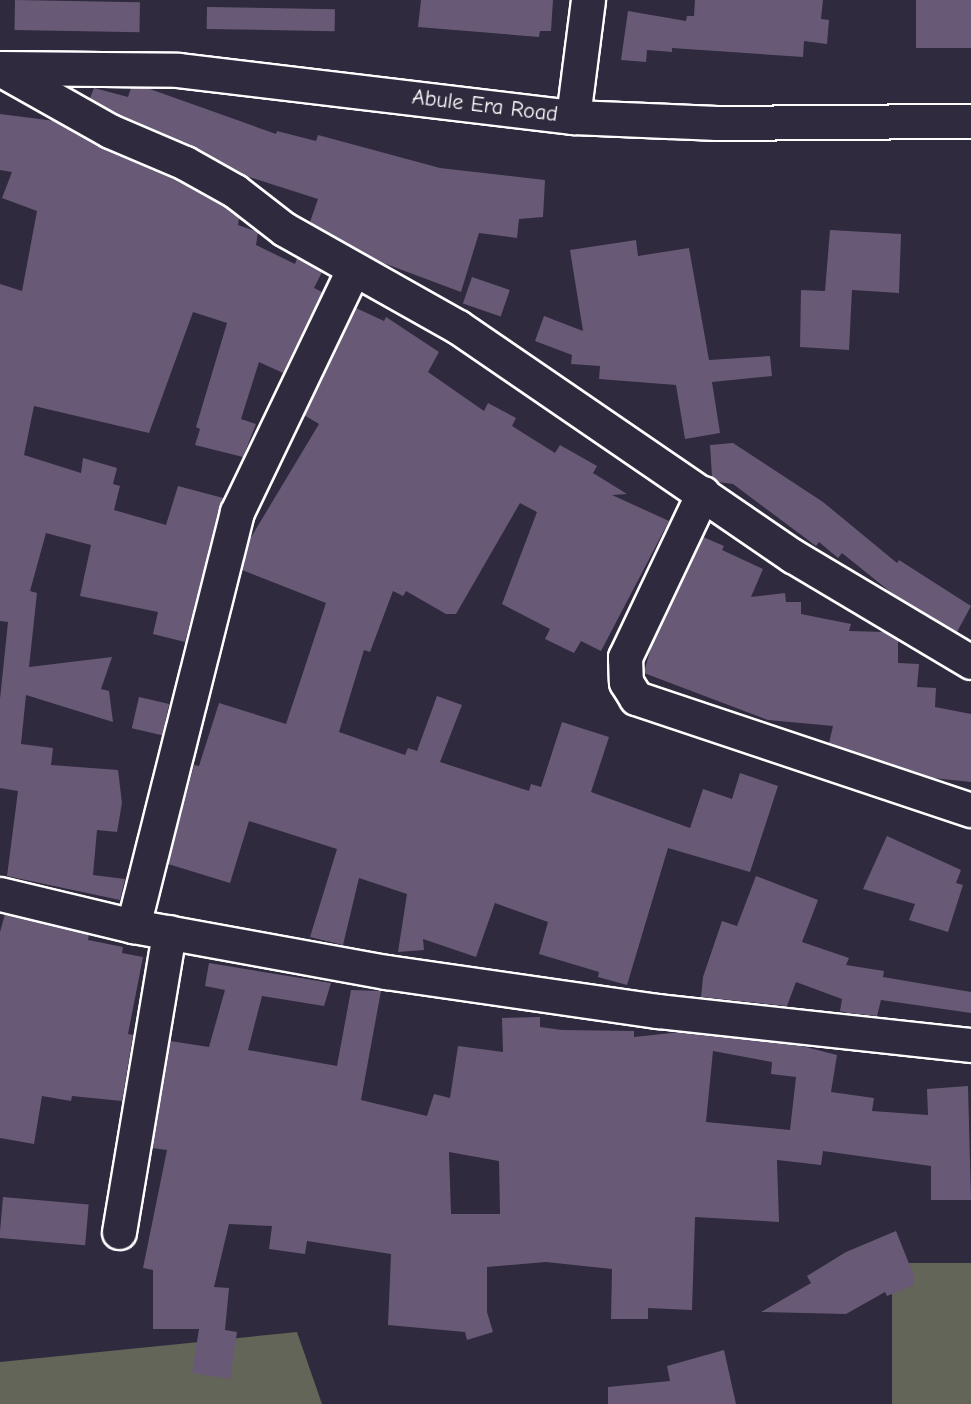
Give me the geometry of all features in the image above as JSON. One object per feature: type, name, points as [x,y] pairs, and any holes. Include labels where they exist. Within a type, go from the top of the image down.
[{"type":"street","points":[[573,117],[588,0]]},
{"type":"street","points":[[0,68],[110,131],[212,177],[284,229],[352,270],[458,327],[793,556],[971,662]]},
{"type":"street","name":"Abule Era Road","points":[[0,68],[178,70],[573,117],[717,123],[971,121]]},
{"type":"street","points":[[133,926],[237,512],[352,270]]},
{"type":"street","points":[[703,493],[625,657],[626,682],[636,698],[971,810]]},
{"type":"street","points":[[0,894],[133,926],[386,972],[657,1011],[971,1045]]},
{"type":"street","points":[[119,1232],[169,932]]},
{"type":"green space","points":[[892,1263],[971,1263],[971,1404],[892,1404]]},
{"type":"green space","points":[[297,1332],[322,1404],[0,1404],[0,1362]]},
{"type":"building","points":[[15,0],[140,2],[139,32],[14,30]]},
{"type":"building","points":[[421,0],[553,0],[551,31],[540,31],[539,37],[418,27]]},
{"type":"building","points":[[695,0],[823,0],[821,19],[829,20],[827,44],[804,41],[803,57],[672,48],[672,52],[647,50],[646,62],[621,60],[628,11],[686,21],[687,16],[694,16]]},
{"type":"building","points":[[916,0],[971,0],[971,48],[916,48]]},
{"type":"building","points":[[207,7],[335,9],[335,31],[207,29]]},
{"type":"building","points":[[94,88],[128,97],[131,88],[147,88],[276,134],[277,131],[316,141],[318,135],[440,168],[545,180],[543,217],[519,219],[517,238],[479,233],[461,292],[378,261],[310,222],[318,199],[246,176],[192,146],[118,114],[90,98]]},
{"type":"building","points":[[0,114],[55,121],[103,148],[177,180],[225,207],[239,218],[238,225],[258,232],[256,245],[295,264],[297,258],[322,272],[314,288],[322,292],[283,373],[259,362],[241,419],[256,424],[243,457],[195,445],[200,429],[196,427],[227,323],[193,312],[149,433],[34,406],[24,455],[81,473],[83,458],[117,468],[113,484],[120,486],[114,510],[166,525],[178,486],[223,498],[185,642],[153,634],[158,612],[80,596],[91,545],[46,533],[30,591],[37,593],[29,667],[112,657],[101,689],[109,691],[113,722],[26,695],[21,744],[53,748],[51,765],[118,770],[122,803],[117,832],[97,830],[93,875],[125,879],[120,900],[7,876],[18,791],[0,788],[0,699],[8,622],[0,621],[0,284],[22,291],[37,211],[2,198],[12,172],[0,170]]},
{"type":"building","points":[[830,230],[901,234],[899,293],[852,290],[849,350],[800,347],[801,290],[825,291]]},
{"type":"building","points":[[636,240],[638,256],[689,248],[709,360],[770,356],[772,376],[712,382],[720,433],[685,439],[676,385],[599,379],[600,366],[571,364],[572,355],[535,341],[544,316],[583,331],[570,250]]},
{"type":"building","points":[[472,277],[510,290],[501,316],[463,303]]},
{"type":"building","points":[[356,308],[384,321],[386,317],[439,352],[428,372],[484,411],[488,403],[516,418],[512,426],[555,453],[560,445],[597,466],[593,473],[627,494],[612,495],[669,521],[601,651],[581,641],[574,653],[545,639],[550,629],[502,604],[537,512],[520,503],[456,614],[446,614],[406,591],[403,596],[393,591],[370,652],[364,650],[339,732],[405,755],[408,748],[417,751],[437,696],[462,705],[440,762],[529,791],[531,784],[541,787],[562,722],[609,737],[591,792],[690,828],[703,789],[732,799],[740,773],[778,786],[750,872],[668,848],[627,985],[598,977],[599,972],[539,954],[548,922],[495,903],[476,957],[423,939],[424,950],[398,952],[407,894],[359,878],[343,945],[310,937],[337,849],[249,821],[230,883],[168,864],[194,765],[199,766],[219,703],[286,724],[326,603],[242,570],[250,539],[319,424],[304,415]]},
{"type":"building","points":[[733,443],[823,502],[897,563],[899,560],[971,606],[957,632],[893,594],[842,553],[838,558],[819,542],[816,546],[733,484],[718,482],[712,477],[710,445]]},
{"type":"building","points":[[703,537],[724,546],[722,550],[763,569],[751,597],[785,593],[786,602],[801,602],[801,614],[851,624],[849,631],[885,632],[898,640],[898,663],[919,664],[917,687],[936,688],[935,707],[971,714],[971,782],[933,778],[829,743],[833,726],[768,720],[644,673],[652,643]]},
{"type":"building","points":[[139,697],[169,704],[162,735],[132,728]]},
{"type":"building","points":[[887,836],[961,870],[956,883],[963,885],[948,932],[909,920],[915,904],[863,889]]},
{"type":"building","points":[[756,876],[818,900],[802,942],[849,958],[846,965],[884,971],[883,977],[971,992],[971,1013],[881,1000],[877,1016],[848,1013],[840,1011],[842,999],[796,982],[787,1006],[701,997],[703,977],[722,921],[737,926]]},
{"type":"building","points":[[5,914],[89,935],[88,940],[123,947],[122,953],[143,957],[128,1034],[133,1035],[122,1101],[72,1096],[71,1101],[42,1096],[34,1144],[0,1138],[0,932]]},
{"type":"building","points":[[209,963],[331,983],[324,1006],[262,996],[248,1050],[337,1066],[351,990],[381,991],[361,1100],[427,1116],[434,1094],[450,1098],[458,1046],[503,1052],[502,1018],[540,1017],[540,1027],[562,1030],[634,1031],[634,1037],[681,1032],[798,1045],[837,1055],[831,1092],[874,1098],[872,1111],[928,1115],[927,1089],[968,1086],[971,1200],[931,1200],[931,1166],[823,1151],[821,1165],[777,1160],[779,1222],[695,1217],[692,1310],[648,1308],[648,1319],[611,1319],[612,1269],[546,1262],[487,1267],[487,1312],[493,1332],[467,1340],[465,1332],[388,1325],[391,1254],[307,1241],[305,1254],[269,1249],[272,1226],[229,1224],[214,1287],[229,1288],[225,1330],[237,1332],[230,1379],[192,1373],[199,1329],[153,1329],[153,1270],[143,1268],[167,1150],[152,1148],[170,1041],[209,1047],[225,990],[205,986]],"holes":[[[713,1051],[772,1062],[771,1074],[796,1077],[790,1130],[706,1122]],[[449,1152],[499,1161],[500,1214],[451,1214]]]},
{"type":"building","points":[[3,1197],[89,1204],[85,1245],[0,1238]]},
{"type":"building","points":[[896,1231],[914,1276],[914,1285],[887,1296],[885,1292],[846,1314],[761,1312],[811,1283],[807,1276],[846,1252]]},
{"type":"building","points":[[724,1350],[736,1404],[608,1404],[608,1387],[670,1381],[667,1366]]}]
